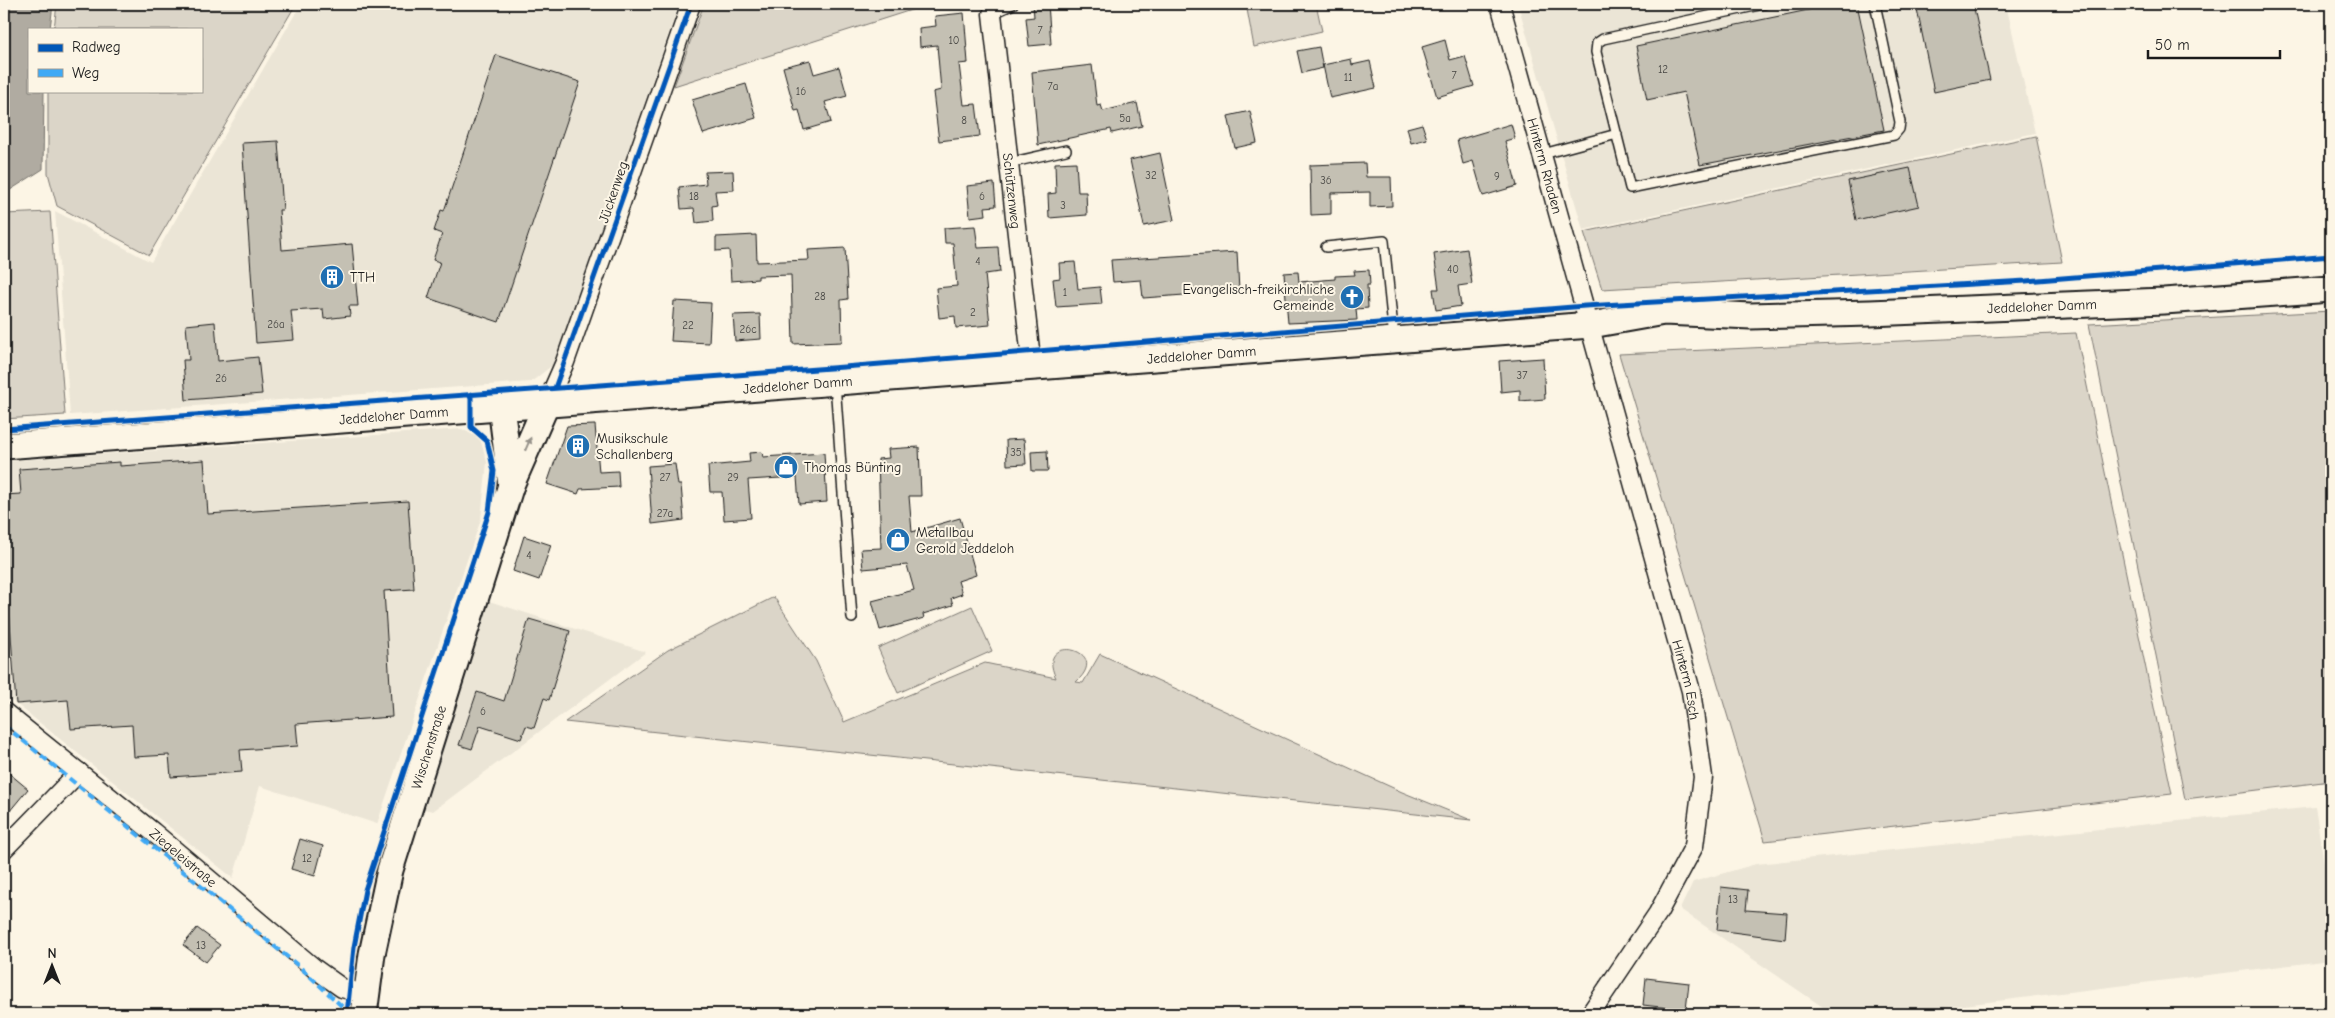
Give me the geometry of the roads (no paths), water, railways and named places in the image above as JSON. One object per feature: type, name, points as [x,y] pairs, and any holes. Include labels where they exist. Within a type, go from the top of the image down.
[{"type":"main road","name":"Jeddeloher Damm","points":[[4,446],[501,406],[835,383],[1591,325],[1664,312],[1751,316],[2164,302],[2331,289]]},
{"type":"main road","name":"Wischenstraße","points":[[365,1005],[372,954],[390,870],[511,485],[547,403]]},
{"type":"main road","name":"Wischenstraße","points":[[501,406],[511,485]]},
{"type":"street","name":"Jückenweg","points":[[547,403],[565,362],[691,4]]},
{"type":"street","name":"Hinterm Rhaden","points":[[1500,4],[1591,325]]},
{"type":"street","name":"Schützenweg","points":[[992,14],[1032,367]]},
{"type":"street","name":"Hinterm Esch","points":[[1590,1014],[1658,913],[1694,846],[1704,776],[1692,690],[1591,325]]},
{"type":"street","name":"Ziegeleistraße","points":[[4,712],[314,968],[365,1005]]},
{"type":"street","points":[[4,849],[79,772]]},
{"type":"lane","points":[[992,14],[1013,4]]},
{"type":"lane","points":[[1764,4],[1603,39],[1597,43],[1596,52],[1630,188],[1894,135],[1899,129],[1900,122],[1875,4]]},
{"type":"lane","points":[[1542,154],[1616,134]]},
{"type":"lane","points":[[1009,163],[1066,150]]},
{"type":"lane","points":[[1326,247],[1384,241],[1395,340]]},
{"type":"lane","points":[[835,383],[852,618]]},
{"type":"place","name":"TTH","points":[[332,277]]},
{"type":"place","name":"Evangelisch-freikirchliche Gemeinde","points":[[1352,297]]},
{"type":"place","name":"Musikschule Schallenberg","points":[[578,446]]},
{"type":"place","name":"Thomas Bünting","points":[[786,467]]},
{"type":"place","name":"Metallbau Gerold Jeddeloh","points":[[898,540]]}]
